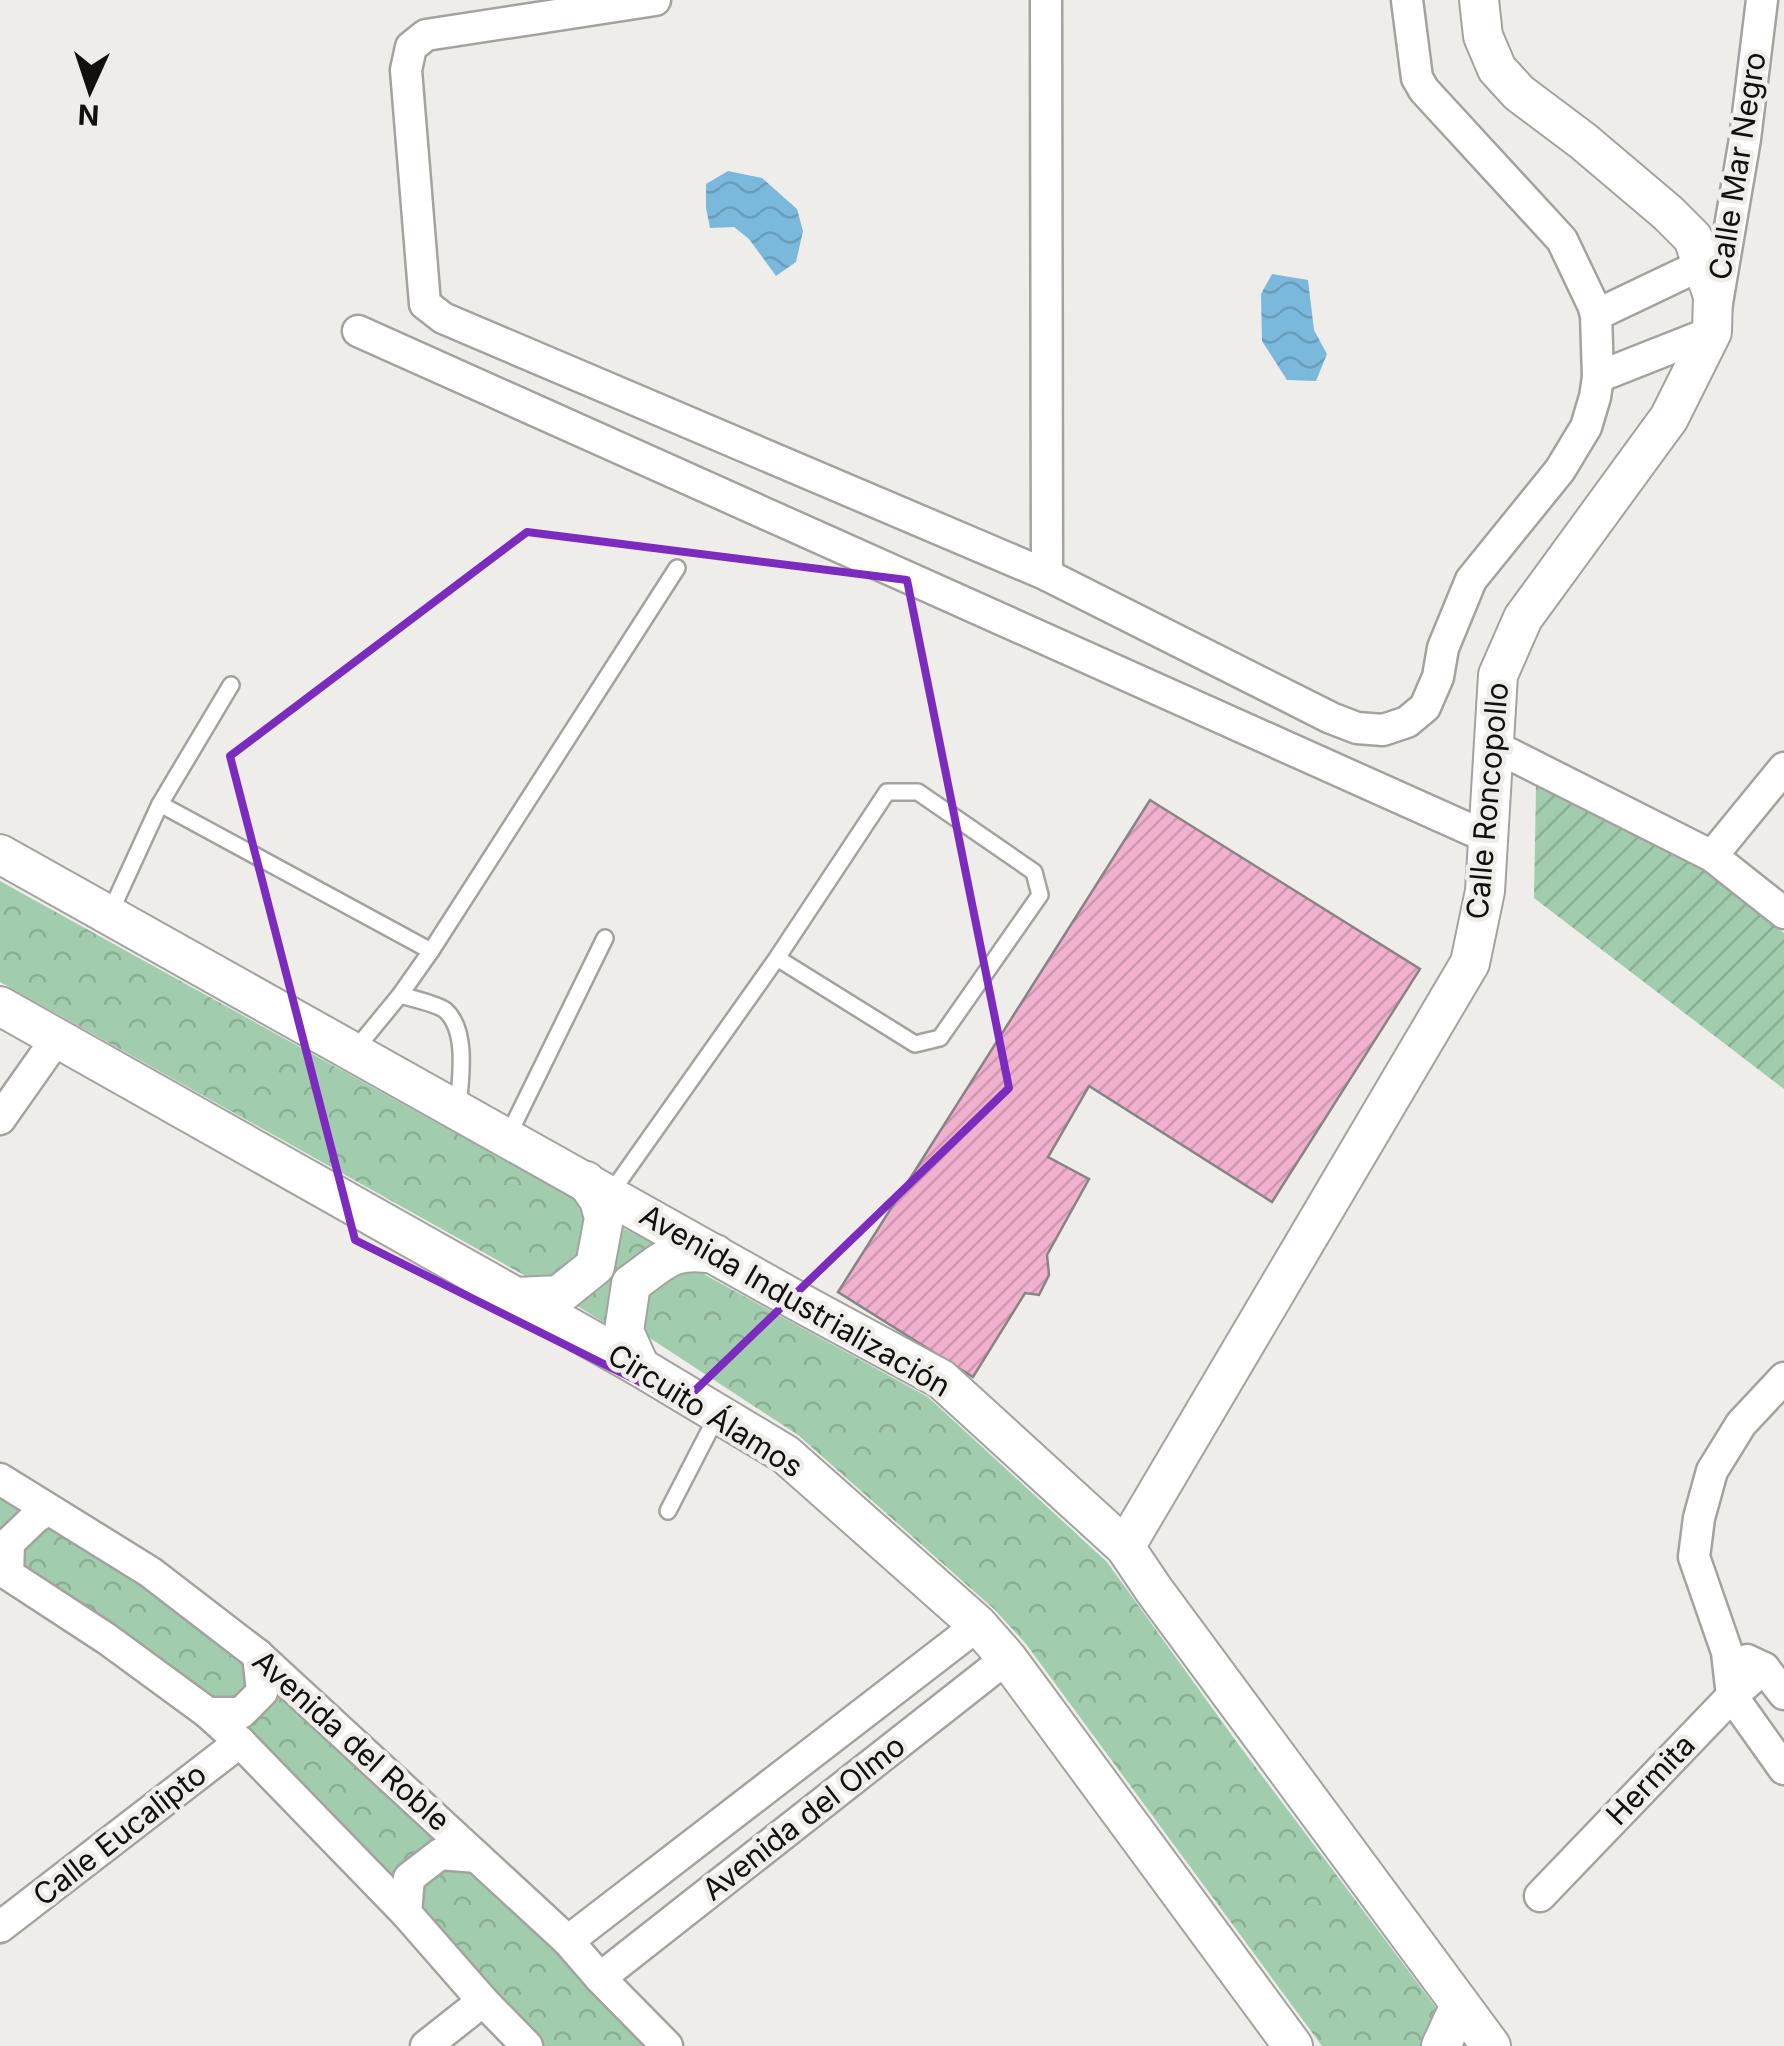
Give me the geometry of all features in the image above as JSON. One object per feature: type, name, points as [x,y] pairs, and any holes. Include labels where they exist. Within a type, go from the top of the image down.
[{"type":"street","points":[[655,0],[426,34],[411,47],[406,70],[425,304],[444,318],[1047,575],[1331,718],[1357,728],[1383,730],[1407,722],[1425,707],[1438,677],[1443,648],[1471,580],[1560,470],[1586,428],[1598,377],[1596,315],[1562,240],[1424,90],[1417,78],[1407,0]]},
{"type":"street","points":[[1046,0],[1047,575]]},
{"type":"street","points":[[1479,0],[1483,36],[1498,69],[1518,93],[1668,213],[1693,238],[1703,264],[1713,296],[1712,332],[1598,377]]},
{"type":"street","name":"Calle Mar Negro","points":[[1712,332],[1746,139],[1762,0]]},
{"type":"street","points":[[1596,315],[1703,264]]},
{"type":"street","points":[[358,331],[1487,837]]},
{"type":"street","name":"Calle Roncopollo","points":[[1125,1547],[1470,963],[1485,890],[1498,675],[1523,618],[1669,418],[1712,332]]},
{"type":"street","points":[[1494,746],[1712,856],[1784,913]]},
{"type":"street","points":[[1712,856],[1784,768]]},
{"type":"street","name":"Avenida Industrialización","points":[[0,854],[941,1379],[1125,1547],[1491,2046]]},
{"type":"street","name":"Circuito Álamos","points":[[0,1006],[640,1367],[784,1454],[978,1626],[1008,1658],[1293,2046]]},
{"type":"street","points":[[0,1118],[57,1038]]},
{"type":"street","points":[[516,1298],[559,1295],[595,1266],[604,1218],[598,1188]]},
{"type":"street","points":[[640,1367],[624,1331],[630,1284],[673,1254],[693,1250],[716,1254]]},
{"type":"street","points":[[1784,1378],[1742,1424],[1712,1471],[1694,1556],[1727,1652],[1732,1696],[1784,1769]]},
{"type":"street","name":"Avenida del Roble","points":[[0,1479],[150,1572],[258,1655],[568,1941],[652,2039]]},
{"type":"street","points":[[48,1510],[9,1543],[4,1572],[108,1640],[208,1713],[240,1742],[406,1913],[519,2044]]},
{"type":"street","name":"Avenida del Olmo","points":[[568,1941],[978,1626]]},
{"type":"street","points":[[1727,1652],[1764,1668],[1784,1694]]},
{"type":"street","points":[[208,1713],[240,1713],[262,1692],[258,1655]]},
{"type":"street","name":"Avenida del Olmo","points":[[600,1978],[1008,1658]]},
{"type":"street","name":"Hermita","points":[[1540,1896],[1732,1696],[1764,1668]]},
{"type":"street","name":"Calle Eucalipto","points":[[0,1927],[240,1742]]},
{"type":"street","points":[[406,1913],[409,1878],[440,1854],[478,1857]]},
{"type":"street","points":[[426,2046],[482,2001]]},
{"type":"street","points":[[1441,2046],[1460,2005]]},
{"type":"lane","points":[[354,1051],[431,951],[677,568]]},
{"type":"lane","points":[[109,915],[160,804],[231,685]]},
{"type":"lane","points":[[598,1188],[778,958],[888,792],[918,792],[1034,872],[1040,896],[940,1038],[915,1044],[778,958]]},
{"type":"lane","points":[[160,804],[431,951]]},
{"type":"lane","points":[[507,1137],[605,938]]},
{"type":"lane","points":[[400,994],[444,1010],[459,1034],[462,1058],[458,1109]]},
{"type":"lane","points":[[668,1511],[718,1414]]},
{"type":"highlighted area","points":[[527,532],[907,580],[1009,1088],[682,1403],[355,1240],[230,756]]},
{"type":"green space","points":[[1536,786],[1701,869],[1784,933],[1784,1089],[1534,898]]},
{"type":"green space","points":[[0,881],[587,1206],[584,1259],[553,1283],[531,1279],[0,982]]},
{"type":"green space","points":[[615,1224],[660,1247],[611,1327],[568,1300]]},
{"type":"green space","points":[[689,1266],[928,1397],[1107,1562],[1440,2013],[1429,2041],[1422,2046],[1322,2046],[1026,1644],[994,1609],[798,1435],[636,1329],[641,1289]]},
{"type":"green space","points":[[0,1479],[150,1572],[667,2046],[527,2046],[240,1742],[0,1569]]},
{"type":"water","points":[[728,171],[762,178],[797,209],[803,231],[796,262],[776,276],[749,239],[734,227],[710,228],[706,184]]},
{"type":"water","points":[[1272,274],[1308,280],[1314,330],[1327,354],[1316,381],[1287,380],[1262,341],[1261,294]]},
{"type":"building","points":[[1150,800],[1420,969],[1272,1202],[1089,1086],[1048,1157],[1089,1179],[1047,1255],[1049,1275],[1039,1295],[1025,1293],[973,1377],[838,1292]]}]
